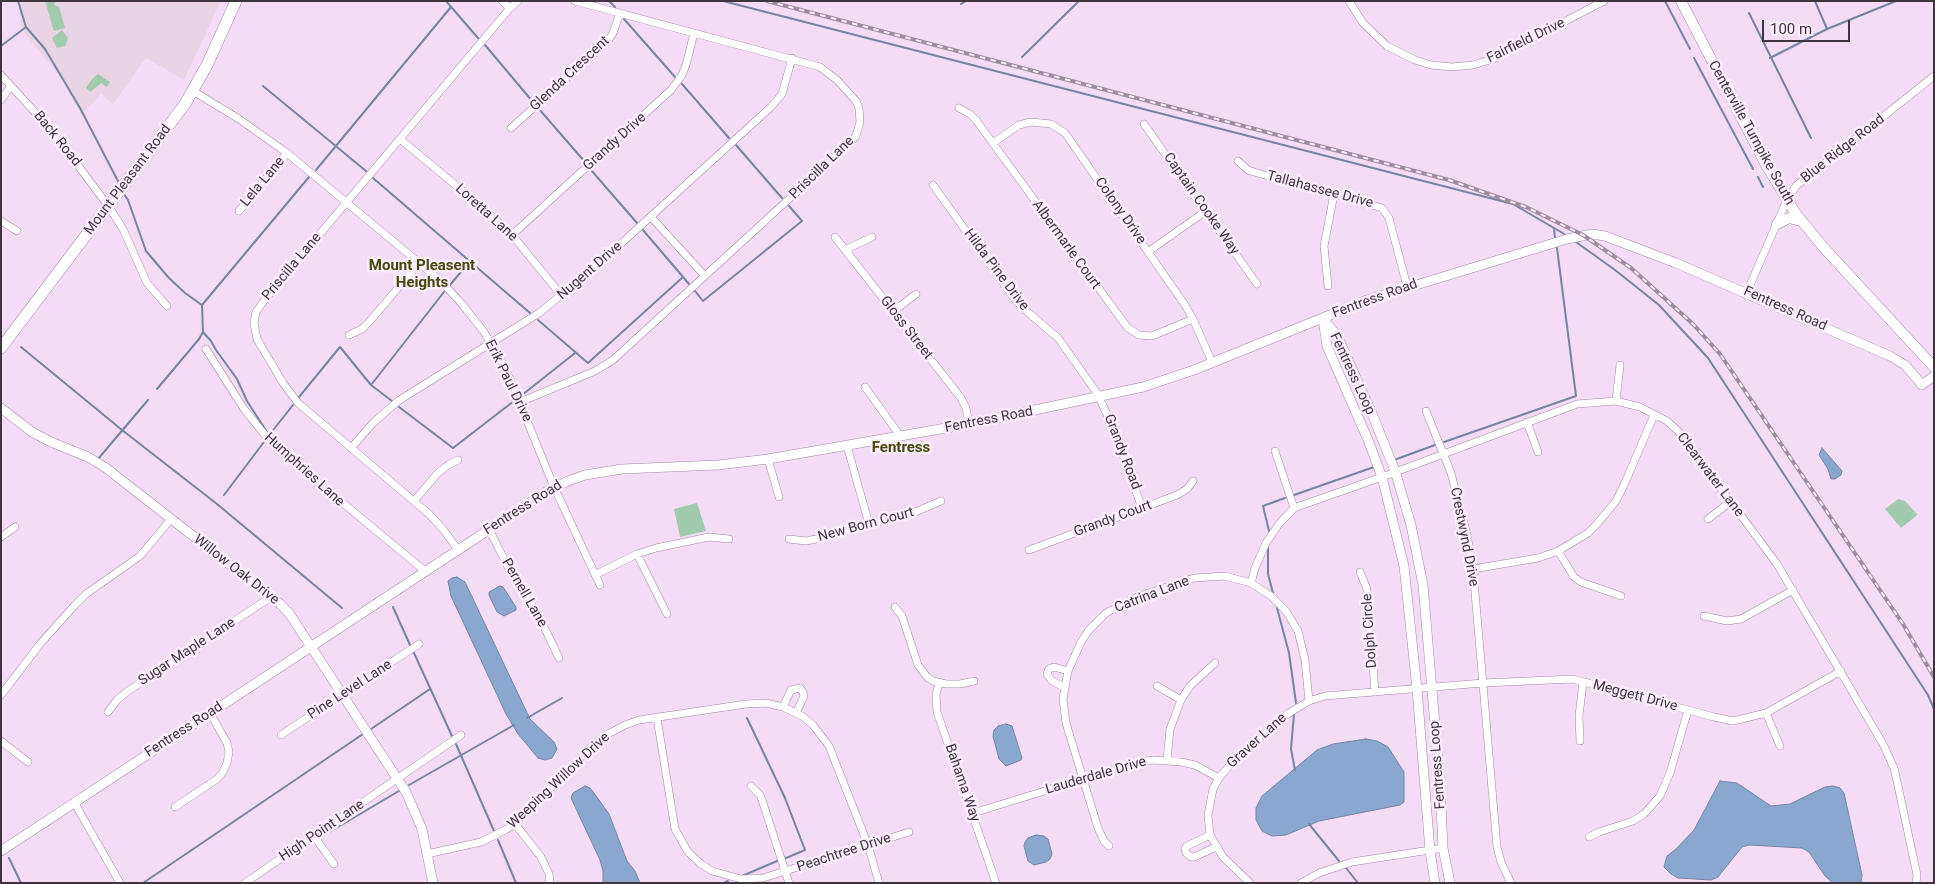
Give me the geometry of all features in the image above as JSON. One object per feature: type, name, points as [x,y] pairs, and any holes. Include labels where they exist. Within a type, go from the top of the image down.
[{"type":"highway","name":"Mount Pleasant Road","points":[[1,348],[193,91],[236,1]]},
{"type":"main road","name":"Centerville Turnpike South","points":[[1681,1],[1766,165],[1787,200],[1824,248],[1934,368]]},
{"type":"main road","points":[[1776,224],[1789,218],[1801,220]]},
{"type":"street","points":[[502,1],[510,8]]},
{"type":"street","name":"Priscilla Lane","points":[[458,550],[436,521],[309,413],[291,394],[257,339],[254,328],[258,307],[510,8],[518,1]]},
{"type":"street","name":"Priscilla Lane","points":[[520,402],[599,369],[626,348],[848,145],[858,131],[859,108],[851,96],[824,69],[812,63],[575,1]]},
{"type":"street","name":"Fairfield Drive","points":[[1349,1],[1363,23],[1387,46],[1415,60],[1452,67],[1472,65],[1493,59],[1604,1]]},
{"type":"street","name":"Glenda Crescent","points":[[511,128],[608,41],[620,13]]},
{"type":"street","name":"Grandy Drive","points":[[512,235],[671,90],[686,66],[694,32]]},
{"type":"street","name":"Nugent Drive","points":[[351,448],[374,423],[398,402],[539,313],[562,296],[651,217],[777,100],[785,86],[792,58]]},
{"type":"street","name":"Back Road","points":[[1,75],[53,132],[108,207],[123,229],[144,279],[167,306]]},
{"type":"street","name":"Blue Ridge Road","points":[[1747,292],[1787,200],[1796,186],[1934,76]]},
{"type":"street","points":[[1,100],[11,86]]},
{"type":"street","name":"Erik Paul Drive","points":[[193,91],[240,119],[287,153],[440,281],[462,304],[502,362],[554,487],[600,585]]},
{"type":"street","name":"Albermarle Court","points":[[959,108],[976,120],[1127,327],[1139,335],[1152,336],[1193,319]]},
{"type":"street","name":"Colony Drive","points":[[993,143],[1012,129],[1027,122],[1043,122],[1061,129],[1080,153],[1193,319],[1212,362]]},
{"type":"street","name":"Captain Cooke Way","points":[[1144,124],[1257,284]]},
{"type":"street","name":"Loretta Lane","points":[[400,139],[512,235],[562,296]]},
{"type":"street","name":"Lela Lane","points":[[239,211],[287,153]]},
{"type":"street","name":"Tallahassee Drive","points":[[1238,161],[1242,166],[1254,172],[1376,205],[1386,212],[1407,286]]},
{"type":"street","name":"Hilda Pine Drive","points":[[934,185],[1014,298],[1058,338],[1100,398]]},
{"type":"street","points":[[1328,286],[1324,246],[1334,194]]},
{"type":"street","points":[[1148,251],[1206,211]]},
{"type":"street","points":[[651,217],[705,276]]},
{"type":"street","points":[[1,220],[17,231]]},
{"type":"street","name":"Fentress Road","points":[[1,851],[554,487],[585,475],[622,469],[718,465],[768,460],[901,437],[1100,398],[1159,383],[1367,300],[1407,286],[1567,239],[1592,234],[1605,236],[1628,244],[1747,292],[1896,358],[1922,385],[1934,376]]},
{"type":"street","name":"Gloss Street","points":[[836,237],[961,398],[966,408],[969,424]]},
{"type":"street","points":[[847,249],[872,237]]},
{"type":"street","points":[[349,335],[362,329],[370,321],[419,263]]},
{"type":"street","points":[[894,311],[916,294]]},
{"type":"street","name":"Fentress Loop","points":[[1322,318],[1337,335],[1373,416],[1395,472],[1411,525],[1423,585],[1440,784],[1443,848],[1450,883]]},
{"type":"street","name":"Fentress Loop","points":[[1322,318],[1327,346],[1382,477],[1404,566],[1418,689],[1430,851],[1435,883]]},
{"type":"street","name":"Humphries Lane","points":[[206,348],[244,409],[269,440],[425,571]]},
{"type":"street","points":[[1616,401],[1620,365]]},
{"type":"street","points":[[865,387],[901,437]]},
{"type":"street","name":"Grandy Road","points":[[1100,398],[1112,425],[1142,508]]},
{"type":"street","name":"Clearwater Lane","points":[[1250,583],[1266,543],[1276,528],[1294,508],[1577,404],[1616,401],[1640,407],[1667,421],[1678,431],[1777,564],[1883,744],[1894,768],[1917,875],[1916,883]]},
{"type":"street","name":"Willow Oak Drive","points":[[1,408],[32,432],[88,457],[106,468],[271,597],[289,614],[398,778],[417,814],[433,883]]},
{"type":"street","name":"Crestwynd Drive","points":[[1426,411],[1443,453],[1459,503],[1474,569],[1483,683]]},
{"type":"street","points":[[1474,569],[1538,558],[1558,552],[1588,533],[1616,500],[1654,415]]},
{"type":"street","points":[[1527,422],[1538,452]]},
{"type":"street","points":[[847,446],[869,524]]},
{"type":"street","points":[[1274,451],[1294,508]]},
{"type":"street","points":[[414,501],[438,473],[458,460]]},
{"type":"street","points":[[768,460],[779,497]]},
{"type":"street","name":"Grandy Court","points":[[1029,550],[1182,492],[1193,482]]},
{"type":"street","name":"New Born Court","points":[[789,540],[806,541],[926,508],[941,501]]},
{"type":"street","points":[[1708,519],[1730,502]]},
{"type":"street","points":[[1,694],[40,644],[74,606],[86,594],[140,556],[171,518]]},
{"type":"street","points":[[1,537],[15,527]]},
{"type":"street","name":"Pernell Lane","points":[[489,529],[514,579],[537,612],[559,658]]},
{"type":"street","points":[[595,575],[637,554],[666,545],[709,537],[729,539]]},
{"type":"street","points":[[1558,552],[1574,577],[1581,582],[1621,596]]},
{"type":"street","points":[[637,554],[668,614]]},
{"type":"street","name":"Dolph Circle","points":[[1360,572],[1367,589],[1375,692]]},
{"type":"street","name":"Catrina Lane","points":[[1109,846],[1100,835],[1064,711],[1064,687],[1068,671],[1081,642],[1089,630],[1106,613],[1121,604],[1171,585],[1206,576],[1225,576],[1250,583],[1271,596],[1286,611],[1298,631],[1309,701]]},
{"type":"street","points":[[1704,616],[1727,621],[1740,619],[1793,590]]},
{"type":"street","name":"Sugar Maple Lane","points":[[108,712],[117,700],[128,691],[271,597]]},
{"type":"street","points":[[896,608],[902,616],[918,665],[927,677],[939,683],[960,684],[974,681]]},
{"type":"street","name":"Pine Level Lane","points":[[281,735],[419,644]]},
{"type":"street","points":[[1167,760],[1170,729],[1181,700],[1190,686],[1215,663]]},
{"type":"street","points":[[1064,687],[1052,681],[1047,674],[1049,669],[1054,667],[1068,671]]},
{"type":"street","name":"Meggett Drive","points":[[1418,689],[1483,683],[1573,679],[1733,721],[1766,713],[1840,671]]},
{"type":"street","points":[[1580,741],[1579,716],[1583,682]]},
{"type":"street","name":"Bahama Way","points":[[939,683],[936,695],[937,712],[996,883]]},
{"type":"street","points":[[1483,683],[1497,847],[1511,883]]},
{"type":"street","points":[[1157,686],[1181,700]]},
{"type":"street","points":[[783,707],[791,690],[800,688],[804,696],[796,713]]},
{"type":"street","name":"Graver Lane","points":[[1250,883],[1229,864],[1216,847],[1210,835],[1208,824],[1209,802],[1219,778],[1230,765],[1289,713],[1309,701],[1325,696],[1418,689]]},
{"type":"street","name":"Weeping Willow Drive","points":[[427,854],[481,842],[515,824],[604,736],[625,725],[656,718],[746,704],[766,703],[783,707],[796,713],[813,725],[829,746],[868,845],[879,883]]},
{"type":"street","points":[[1589,837],[1633,821],[1644,814],[1660,796],[1670,773],[1688,710]]},
{"type":"street","points":[[175,807],[217,779],[227,763],[227,743],[210,713]]},
{"type":"street","points":[[1766,713],[1780,746]]},
{"type":"street","name":"Peachtree Drive","points":[[656,718],[673,823],[682,844],[688,852],[707,868],[731,878],[752,879],[785,871],[909,832]]},
{"type":"street","name":"High Point Lane","points":[[245,883],[462,735]]},
{"type":"street","points":[[1,741],[28,762]]},
{"type":"street","name":"Lauderdale Drive","points":[[973,813],[1139,762],[1167,760],[1195,765],[1219,778]]},
{"type":"street","points":[[751,786],[760,795],[762,800],[788,883]]},
{"type":"street","points":[[74,802],[120,883]]},
{"type":"street","points":[[515,824],[541,857],[549,874],[550,883]]},
{"type":"street","points":[[1210,835],[1187,846],[1185,849],[1186,853],[1194,857],[1216,847]]},
{"type":"street","points":[[314,836],[334,864]]},
{"type":"street","points":[[1301,883],[1319,873],[1352,862],[1443,848]]},
{"type":"shaded area","points":[[18,1],[221,1],[184,80],[146,58],[113,104],[101,94],[81,115],[63,80],[22,30]]},
{"type":"green space","points":[[45,1],[55,1],[54,5],[59,7],[65,28],[54,31]]},
{"type":"green space","points":[[62,30],[68,38],[65,46],[57,48],[52,38]]},
{"type":"green space","points":[[98,74],[110,82],[107,87],[101,83],[90,92],[86,88]]},
{"type":"green space","points":[[1898,499],[1905,501],[1917,514],[1901,528],[1885,509]]},
{"type":"green space","points":[[697,503],[706,531],[680,537],[674,509]]},
{"type":"water","points":[[1822,448],[1842,471],[1841,475],[1835,479],[1831,479],[1828,469],[1819,455]]},
{"type":"water","points":[[457,577],[465,582],[530,719],[554,742],[557,749],[552,758],[545,760],[538,758],[518,734],[506,714],[451,596],[448,581]]},
{"type":"water","points":[[500,586],[503,587],[516,607],[516,610],[504,616],[497,612],[489,595],[489,592]]},
{"type":"water","points":[[1006,724],[1012,726],[1022,758],[1006,766],[999,759],[993,736],[994,730],[998,726]]},
{"type":"water","points":[[1366,739],[1377,741],[1388,747],[1404,772],[1404,802],[1400,805],[1319,821],[1286,835],[1272,836],[1262,831],[1256,820],[1256,808],[1262,796],[1317,750],[1333,744]]},
{"type":"water","points":[[1720,781],[1737,783],[1771,806],[1790,804],[1825,787],[1833,786],[1840,788],[1844,793],[1862,875],[1861,883],[1833,883],[1825,876],[1809,852],[1802,848],[1749,845],[1742,847],[1718,877],[1711,880],[1678,878],[1671,874],[1664,867],[1667,856],[1694,830]]},
{"type":"water","points":[[585,786],[590,788],[609,814],[627,861],[635,871],[640,883],[603,883],[603,871],[600,860],[571,798],[573,793]]},
{"type":"water","points":[[1036,835],[1044,836],[1048,839],[1052,854],[1046,862],[1034,865],[1028,861],[1024,846],[1028,838]]},
{"type":"waterway","points":[[18,1],[26,27],[45,49],[80,108],[119,183]]},
{"type":"waterway","points":[[446,1],[478,38]]},
{"type":"waterway","points":[[609,1],[615,7]]},
{"type":"waterway","points":[[723,1],[1513,204],[1566,235]]},
{"type":"waterway","points":[[961,4],[966,1]]},
{"type":"waterway","points":[[1022,57],[1079,1]]},
{"type":"waterway","points":[[1665,1],[1690,49]]},
{"type":"waterway","points":[[1815,1],[1827,29]]},
{"type":"waterway","points":[[1770,58],[1827,29],[1896,1]]},
{"type":"waterway","points":[[316,170],[451,7]]},
{"type":"waterway","points":[[1749,13],[1811,138]]},
{"type":"waterway","points":[[624,19],[675,77]]},
{"type":"waterway","points":[[1,46],[26,27]]},
{"type":"waterway","points":[[485,45],[533,102]]},
{"type":"waterway","points":[[1694,58],[1753,169]]},
{"type":"waterway","points":[[682,84],[729,138]]},
{"type":"waterway","points":[[263,86],[366,171]]},
{"type":"waterway","points":[[539,109],[585,162]]},
{"type":"waterway","points":[[736,145],[782,198]]},
{"type":"waterway","points":[[591,170],[637,223]]},
{"type":"waterway","points":[[157,389],[203,332],[202,305],[309,177]]},
{"type":"waterway","points":[[1758,177],[1763,187]]},
{"type":"waterway","points":[[373,178],[530,313]]},
{"type":"waterway","points":[[124,194],[128,200],[146,251],[169,278],[202,305]]},
{"type":"waterway","points":[[695,291],[703,301],[802,221],[789,206]]},
{"type":"waterway","points":[[1554,228],[1555,238]]},
{"type":"waterway","points":[[643,230],[689,284]]},
{"type":"waterway","points":[[1576,242],[1659,305],[1708,358],[1928,695],[1934,709]]},
{"type":"waterway","points":[[1444,442],[1576,396],[1557,248]]},
{"type":"waterway","points":[[450,285],[470,261]]},
{"type":"waterway","points":[[538,320],[588,363],[683,277]]},
{"type":"waterway","points":[[371,385],[444,292]]},
{"type":"waterway","points":[[203,332],[237,379],[247,401],[269,435],[286,452]]},
{"type":"waterway","points":[[21,347],[122,430],[217,504],[342,608]]},
{"type":"waterway","points":[[299,397],[340,347],[371,385],[392,401]]},
{"type":"waterway","points":[[522,395],[575,353]]},
{"type":"waterway","points":[[98,459],[148,400]]},
{"type":"waterway","points":[[399,407],[453,448],[514,401]]},
{"type":"waterway","points":[[270,434],[293,405]]},
{"type":"waterway","points":[[224,495],[264,442]]},
{"type":"waterway","points":[[1394,460],[1435,445]]},
{"type":"waterway","points":[[1294,495],[1374,467]]},
{"type":"waterway","points":[[1269,531],[1263,506],[1285,498]]},
{"type":"waterway","points":[[1268,547],[1268,574],[1273,593]]},
{"type":"waterway","points":[[393,607],[410,645]]},
{"type":"waterway","points":[[1277,608],[1289,653],[1296,703]]},
{"type":"waterway","points":[[414,653],[452,736]]},
{"type":"waterway","points":[[371,729],[430,689]]},
{"type":"waterway","points":[[527,718],[562,698]]},
{"type":"waterway","points":[[1294,714],[1291,749],[1295,770]]},
{"type":"waterway","points":[[747,718],[785,798],[805,850],[786,858]]},
{"type":"waterway","points":[[409,785],[514,725]]},
{"type":"waterway","points":[[143,883],[363,734]]},
{"type":"waterway","points":[[456,744],[494,831]]},
{"type":"waterway","points":[[321,837],[399,791]]},
{"type":"waterway","points":[[1309,824],[1339,861]]},
{"type":"waterway","points":[[498,840],[516,883]]},
{"type":"waterway","points":[[299,850],[313,842]]},
{"type":"waterway","points":[[9,858],[21,883]]},
{"type":"waterway","points":[[742,876],[777,861]]},
{"type":"waterway","points":[[1346,868],[1358,883]]},
{"type":"waterway","points":[[724,883],[728,881]]},
{"type":"railway","points":[[767,1],[1449,180],[1526,207],[1583,235],[1631,268],[1693,324],[1720,354],[1903,624],[1934,677]]},
{"type":"district","name":"Mount Pleasent Heights","points":[[422,274]]},
{"type":"district","name":"Fentress","points":[[901,448]]}]
